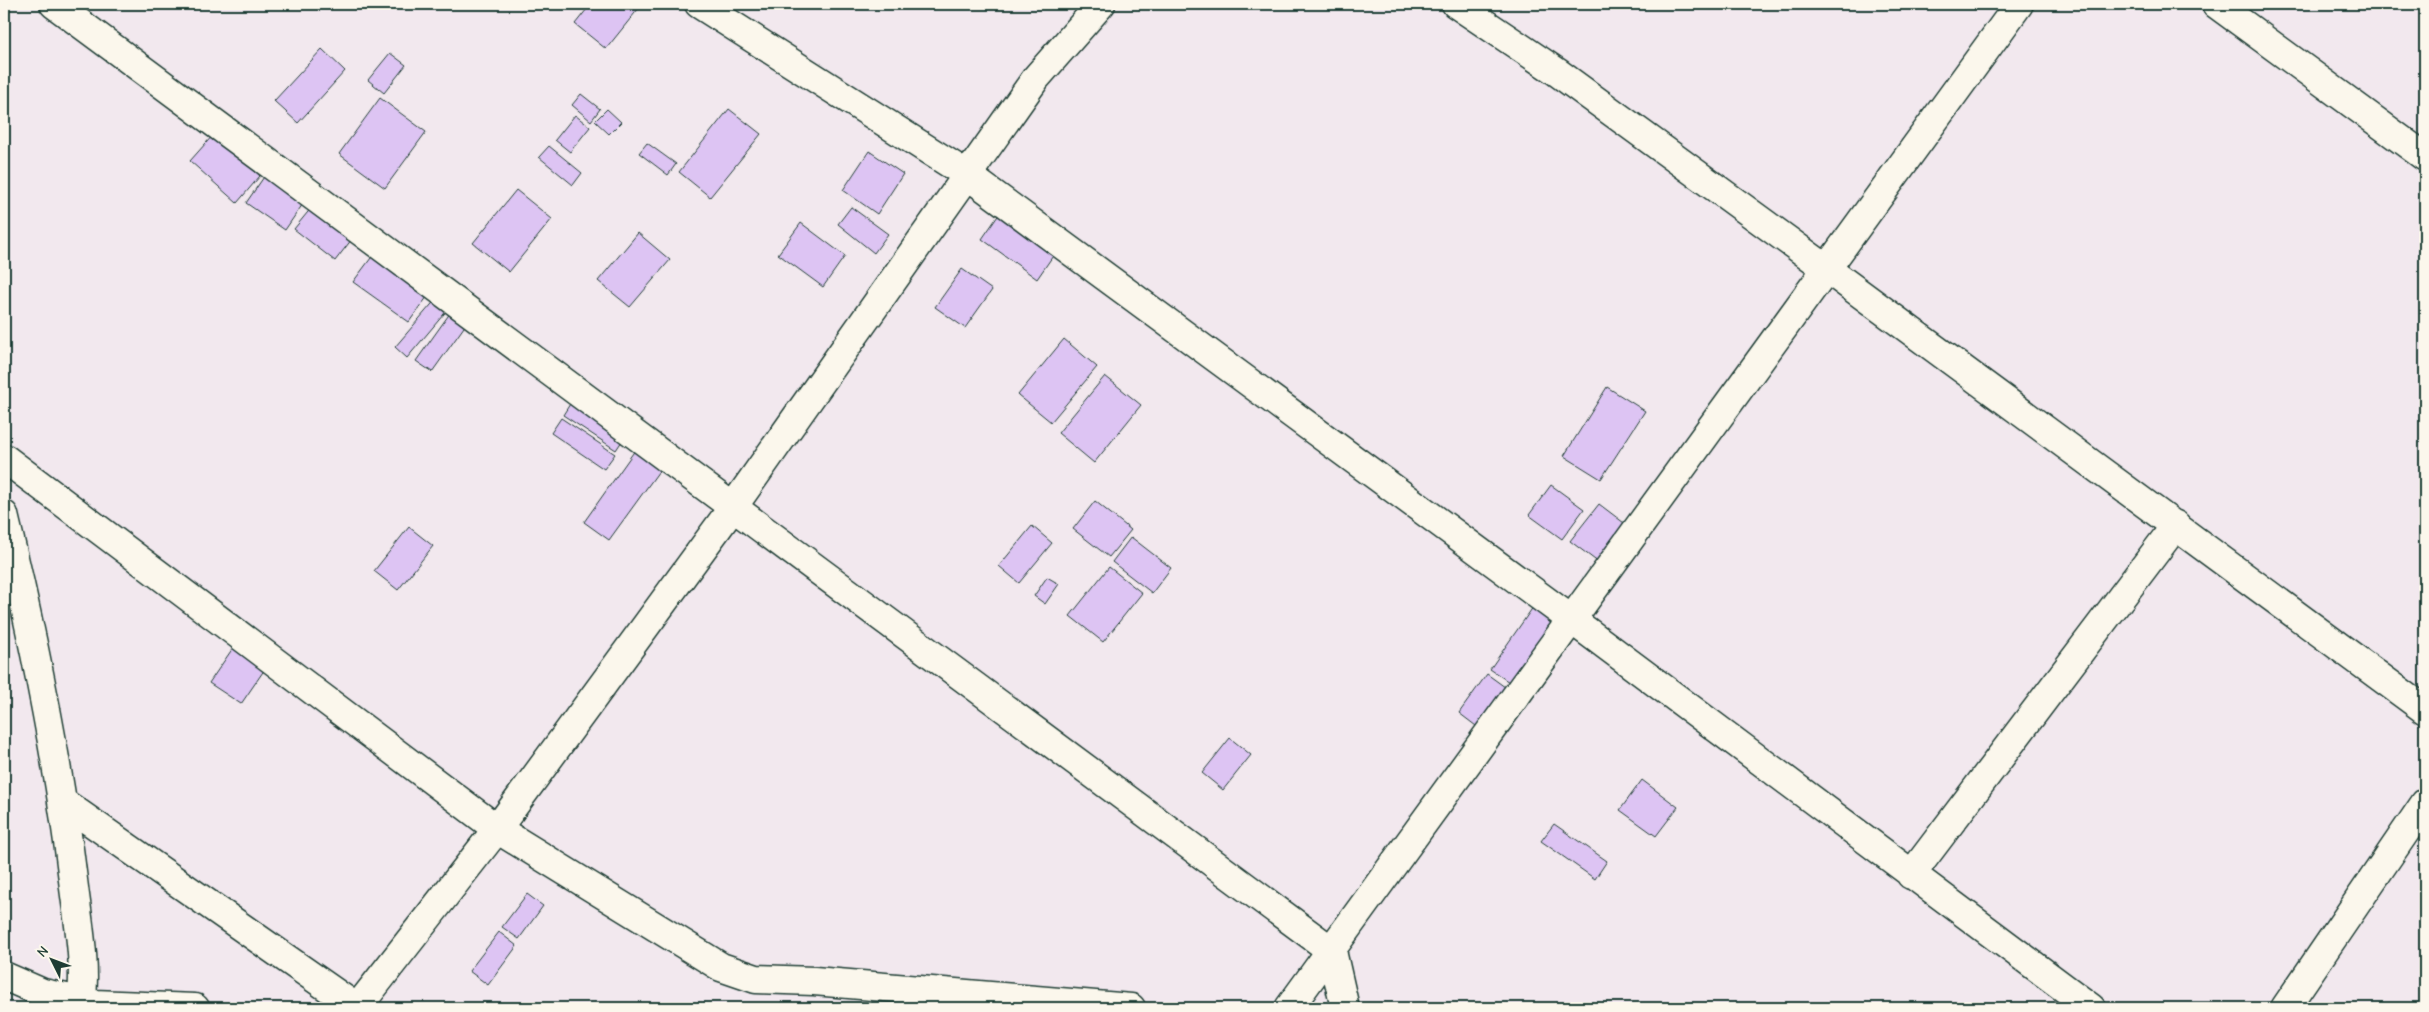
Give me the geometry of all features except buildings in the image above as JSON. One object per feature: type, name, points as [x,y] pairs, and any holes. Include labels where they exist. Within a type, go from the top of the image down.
[{"type":"street","points":[[54,4],[1332,951],[1345,1008]]},
{"type":"street","points":[[699,4],[966,174],[1572,620],[2091,1008]]},
{"type":"street","points":[[357,1008],[497,829],[733,507],[966,174],[1036,78],[1101,4]]},
{"type":"street","points":[[1456,4],[1557,72],[2176,525],[2425,710]]},
{"type":"street","points":[[1289,1008],[2019,4]]},
{"type":"street","points":[[2216,4],[2425,157]]},
{"type":"street","points":[[4,458],[497,829],[722,967],[756,979],[814,981],[1130,1008]]},
{"type":"street","points":[[4,515],[34,642],[64,803],[82,952],[82,1004]]},
{"type":"street","points":[[1911,875],[2176,525]]},
{"type":"street","points":[[64,803],[357,1008]]},
{"type":"street","points":[[2285,1008],[2425,803]]},
{"type":"street","points":[[4,976],[43,993],[82,1004],[196,1008]]},
{"type":"street","points":[[349,1008],[357,1008]]}]
